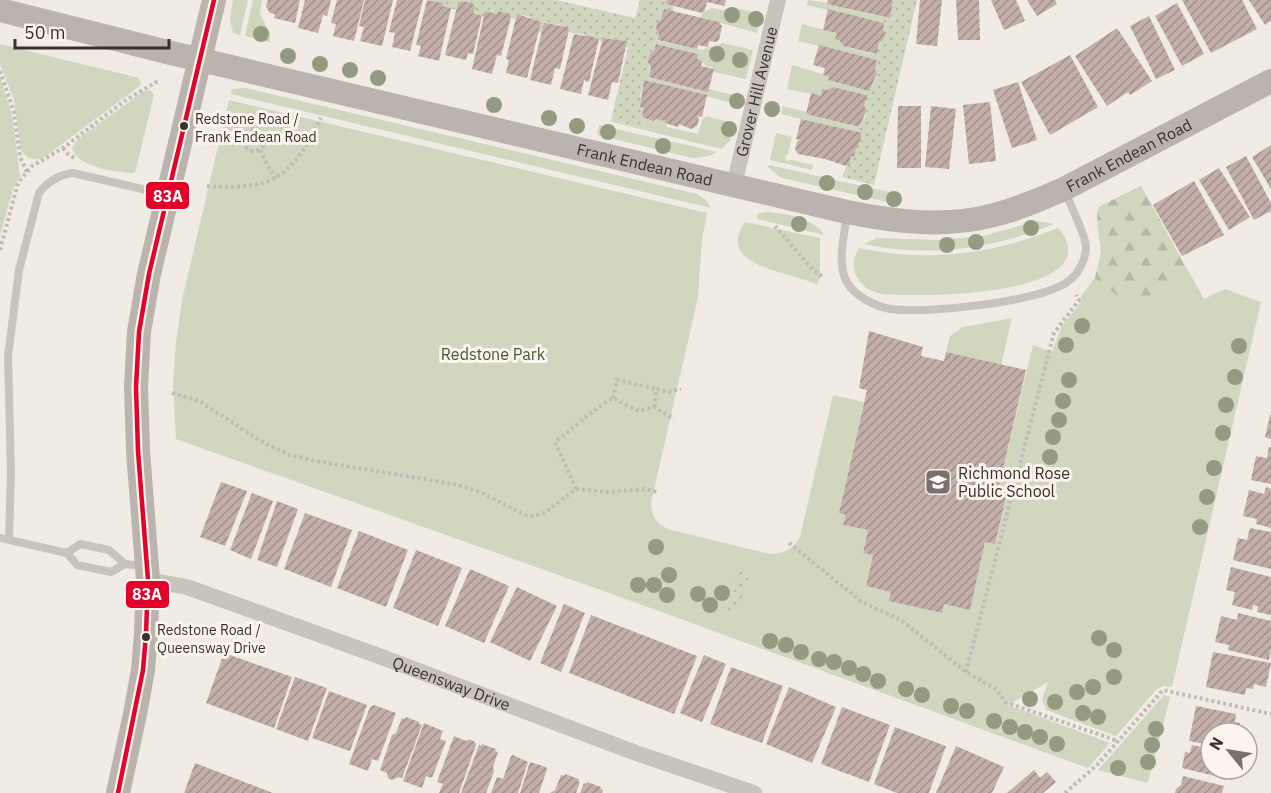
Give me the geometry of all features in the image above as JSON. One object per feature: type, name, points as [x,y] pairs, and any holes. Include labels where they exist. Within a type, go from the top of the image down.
[{"type":"street","points":[[118,793],[143,670],[136,387],[139,332],[149,274],[214,0]]},
{"type":"street","name":"Grover Hill Avenue","points":[[734,184],[778,0]]},
{"type":"street","name":"Frank Endean Road","points":[[0,10],[200,60],[847,212],[883,219],[918,222],[957,222],[994,215],[1064,189],[1271,81]]},
{"type":"street","name":"Queensway Drive","points":[[140,570],[379,656],[636,753],[754,793]]},
{"type":"lane","points":[[140,570],[111,572],[76,566],[67,553],[5,538],[11,472],[8,356],[19,270],[39,193],[45,185],[62,174],[73,173],[168,195]]},
{"type":"lane","points":[[847,212],[842,266],[844,277],[850,287],[869,301],[892,310],[951,308],[1008,301],[1041,293],[1069,281],[1079,270],[1086,246],[1064,189]]},
{"type":"lane","points":[[67,553],[80,544],[109,550],[140,570]]},
{"type":"path","points":[[0,71],[14,112],[20,157],[27,172]]},
{"type":"path","points":[[0,250],[18,183],[32,166],[63,148],[126,100],[160,80]]},
{"type":"path","points":[[221,117],[244,134]]},
{"type":"path","points":[[207,186],[245,187],[276,178],[299,157],[321,118]]},
{"type":"path","points":[[244,134],[252,129],[262,133],[265,140],[261,150],[276,178]]},
{"type":"path","points":[[244,134],[243,143],[247,149],[254,152],[261,150]]},
{"type":"path","points":[[775,226],[813,270],[823,277]]},
{"type":"path","points":[[966,672],[1054,333],[1079,300],[1076,295]]},
{"type":"path","points":[[576,489],[555,442],[583,422],[596,408],[613,398],[617,380],[668,392],[681,390]]},
{"type":"path","points":[[654,407],[657,389]]},
{"type":"path","points":[[172,393],[200,401],[264,443],[290,454],[316,461],[459,485],[482,493],[525,515],[534,516],[546,512],[576,489],[608,492],[645,489],[658,492]]},
{"type":"path","points":[[613,398],[639,411],[654,407],[674,419]]},
{"type":"path","points":[[789,543],[862,602],[901,620],[966,672],[997,690],[1005,702],[1118,741]]},
{"type":"path","points":[[1065,793],[1097,765],[1162,690],[1271,714]]},
{"type":"green space","points":[[233,0],[248,0],[240,35],[233,33],[230,19]]},
{"type":"green space","points":[[253,0],[262,0],[260,14],[270,33],[270,42],[245,36]]},
{"type":"green space","points":[[429,0],[556,0],[635,18],[640,0],[667,0],[667,4],[674,6],[673,11],[657,23],[659,41],[649,57],[649,77],[657,79],[656,83],[644,80],[640,97],[642,98],[640,107],[644,108],[643,128],[611,120],[628,48],[626,41],[603,38],[602,42],[595,37],[569,32],[568,27],[557,24],[542,33],[538,32],[540,22],[530,17],[517,14],[515,19],[486,11],[484,18],[473,13],[472,3],[462,1],[458,3],[456,10]]},
{"type":"green space","points":[[808,0],[883,17],[881,22],[807,5]]},
{"type":"green space","points":[[892,0],[917,0],[874,185],[842,177],[851,156],[854,157],[862,134],[856,132],[867,110],[864,106],[867,95],[864,94],[865,90],[869,90],[875,81],[877,60],[873,59],[874,54],[877,54],[884,23],[881,22],[883,17],[890,18]]},
{"type":"green space","points":[[731,7],[761,14],[757,33],[700,17],[702,13],[712,8],[724,10]]},
{"type":"green space","points":[[802,24],[837,33],[835,39],[843,46],[874,54],[873,59],[798,41]]},
{"type":"green space","points":[[659,41],[702,50],[723,43],[753,50],[746,79],[714,72],[714,68],[706,66],[697,59],[698,54],[658,44]]},
{"type":"green space","points":[[0,44],[139,78],[141,85],[46,156],[32,159],[21,150],[14,100],[0,64]]},
{"type":"green space","points":[[792,65],[829,76],[828,80],[865,90],[864,94],[833,87],[828,90],[822,89],[821,96],[787,89]]},
{"type":"green space","points":[[0,77],[12,115],[20,177],[13,189],[0,236]]},
{"type":"green space","points":[[657,79],[742,97],[740,105],[656,83]]},
{"type":"green space","points":[[246,88],[697,194],[706,200],[711,208],[231,94],[232,89]]},
{"type":"green space","points":[[150,90],[154,95],[135,173],[99,168],[75,155],[72,148],[78,139],[144,91]]},
{"type":"green space","name":"Redstone Park","points":[[229,100],[707,213],[702,239],[698,297],[651,503],[654,516],[662,526],[671,530],[770,554],[787,550],[800,537],[833,395],[864,402],[839,512],[846,515],[843,525],[868,530],[863,552],[873,555],[866,586],[891,592],[890,601],[941,613],[944,604],[970,609],[985,542],[995,544],[1007,492],[998,490],[1033,345],[1052,352],[1062,326],[1081,302],[1081,296],[1095,278],[1101,252],[1097,221],[1098,208],[1141,186],[1204,299],[1225,289],[1261,302],[1172,687],[1163,686],[1156,690],[1116,736],[1046,710],[1042,699],[1048,682],[1008,705],[1110,743],[1088,768],[626,599],[176,439],[173,385],[182,300]]},
{"type":"green space","points":[[783,106],[857,127],[856,132],[781,114]]},
{"type":"green space","points":[[706,116],[736,124],[730,140],[722,149],[611,122],[611,120],[643,128],[645,119],[653,121],[656,119],[665,121],[667,127],[698,134],[702,120]]},
{"type":"green space","points":[[599,125],[717,152],[709,156],[693,158],[597,135]]},
{"type":"green space","points":[[776,133],[792,137],[788,154],[785,156],[786,161],[813,165],[812,170],[770,160]]},
{"type":"green space","points":[[769,165],[897,194],[897,204],[786,179],[780,177],[768,167]]},
{"type":"green space","points":[[1141,186],[1189,273],[1158,294],[1143,298],[1122,299],[1095,278],[1101,252],[1097,213],[1100,206]]},
{"type":"green space","points":[[768,212],[807,221],[820,229],[824,235],[757,219],[758,213]]},
{"type":"green space","points":[[1037,221],[1054,224],[1008,240],[960,249],[912,250],[864,244],[877,238],[939,240],[983,236]]},
{"type":"green space","points":[[745,222],[820,238],[820,277],[817,285],[760,266],[748,258],[740,249],[738,237]]},
{"type":"green space","points":[[1058,228],[1066,239],[1068,249],[1059,268],[1041,278],[1015,286],[954,294],[882,294],[867,288],[854,271],[855,256],[859,248],[911,255],[960,253],[1009,244]]},
{"type":"green space","points":[[1012,318],[1001,365],[946,352],[950,336],[963,327]]},
{"type":"green space","points":[[739,569],[750,573],[737,614],[726,610]]},
{"type":"green space","points":[[1164,695],[1170,697],[1148,783],[1098,770]]},
{"type":"building","points":[[268,0],[300,0],[295,23],[274,18],[275,14],[270,13],[266,7]]},
{"type":"building","points":[[305,0],[331,0],[327,16],[323,15],[318,33],[298,28]]},
{"type":"building","points":[[337,0],[364,0],[354,41],[333,36],[336,24],[331,23]]},
{"type":"building","points":[[365,0],[393,0],[382,46],[360,41],[364,27],[359,26]]},
{"type":"building","points":[[397,0],[423,0],[410,51],[392,47],[395,33],[389,32]]},
{"type":"building","points":[[427,0],[443,3],[442,6],[451,8],[439,61],[418,56],[421,46],[416,45]]},
{"type":"building","points":[[667,0],[726,0],[724,6],[707,2],[702,13],[666,4]]},
{"type":"building","points":[[828,0],[892,0],[893,2],[890,18],[827,4]]},
{"type":"building","points":[[920,0],[942,0],[937,46],[916,44]]},
{"type":"building","points":[[956,0],[979,0],[980,40],[958,40]]},
{"type":"building","points":[[991,0],[1016,0],[1025,21],[1004,30]]},
{"type":"building","points":[[1027,0],[1055,0],[1057,4],[1037,16]]},
{"type":"building","points":[[1182,0],[1242,0],[1257,29],[1211,53]]},
{"type":"building","points":[[1249,0],[1271,0],[1271,21],[1265,25]]},
{"type":"building","points":[[462,1],[472,3],[475,7],[473,13],[482,16],[473,54],[468,53],[466,60],[445,55],[458,3]]},
{"type":"building","points":[[1177,3],[1204,54],[1182,66],[1155,16]]},
{"type":"building","points":[[664,9],[719,22],[722,26],[719,40],[709,41],[708,47],[698,45],[697,49],[658,40],[657,22],[661,20]]},
{"type":"building","points":[[828,9],[884,23],[885,33],[883,40],[879,43],[877,54],[843,46],[835,39],[837,33],[823,30]]},
{"type":"building","points":[[485,11],[497,14],[498,11],[510,14],[511,17],[501,56],[497,55],[492,74],[472,69]]},
{"type":"building","points":[[517,14],[541,22],[527,78],[506,73],[509,60],[506,59]]},
{"type":"building","points":[[1149,16],[1175,70],[1156,79],[1130,26]]},
{"type":"building","points":[[544,23],[568,27],[569,30],[560,69],[555,68],[551,85],[530,80]]},
{"type":"building","points":[[1117,28],[1152,81],[1130,95],[1128,92],[1107,106],[1075,56]]},
{"type":"building","points":[[574,34],[599,39],[589,82],[584,80],[581,94],[560,89]]},
{"type":"building","points":[[603,38],[627,41],[618,83],[612,82],[608,100],[588,95]]},
{"type":"building","points":[[656,44],[698,54],[697,59],[702,61],[701,66],[714,69],[708,92],[649,77],[651,67],[648,62]]},
{"type":"building","points":[[819,45],[877,60],[875,70],[877,74],[869,91],[828,80],[829,76],[823,75],[825,68],[813,65]]},
{"type":"building","points":[[1070,55],[1098,107],[1050,135],[1021,82]]},
{"type":"building","points":[[644,80],[707,95],[702,117],[697,116],[699,119],[697,126],[691,129],[679,124],[678,127],[665,123],[665,121],[644,118],[642,115],[644,108],[640,107]]},
{"type":"building","points":[[1018,82],[1037,140],[1012,148],[993,90]]},
{"type":"building","points":[[833,87],[867,95],[864,106],[867,110],[859,127],[806,114],[811,93],[821,96],[822,89],[828,90]]},
{"type":"building","points":[[990,102],[996,161],[969,164],[963,105]]},
{"type":"building","points":[[898,106],[921,106],[921,168],[897,168]]},
{"type":"building","points":[[931,106],[956,109],[949,169],[925,167]]},
{"type":"building","points":[[801,119],[862,133],[858,148],[856,148],[854,157],[851,156],[849,164],[846,166],[798,154],[795,149],[800,140],[796,139]]},
{"type":"building","points":[[1271,145],[1271,189],[1252,157]]},
{"type":"building","points":[[1246,156],[1271,203],[1271,211],[1254,220],[1226,167]]},
{"type":"building","points":[[1219,168],[1250,217],[1229,230],[1199,180]]},
{"type":"building","points":[[1194,181],[1224,235],[1182,256],[1153,205]]},
{"type":"building","points":[[869,331],[923,347],[921,356],[944,361],[946,352],[1026,370],[998,490],[1007,492],[995,544],[985,542],[970,610],[944,604],[942,613],[889,601],[891,592],[866,586],[873,555],[863,553],[868,530],[843,525],[846,515],[839,513],[867,390],[859,388]]},
{"type":"building","points":[[1271,415],[1271,439],[1265,437]]},
{"type":"building","points":[[1269,447],[1271,447],[1271,484],[1251,480],[1256,456],[1267,458]]},
{"type":"building","points":[[221,482],[247,491],[225,546],[200,537]]},
{"type":"building","points":[[1266,487],[1271,489],[1271,528],[1256,524],[1257,519],[1243,516],[1249,490],[1264,494]]},
{"type":"building","points":[[252,493],[273,501],[251,559],[230,550]]},
{"type":"building","points":[[277,501],[298,509],[277,567],[257,560]]},
{"type":"building","points":[[305,513],[352,530],[331,587],[284,569]]},
{"type":"building","points":[[1250,528],[1271,532],[1271,569],[1233,560],[1238,538],[1247,540]]},
{"type":"building","points":[[359,531],[408,550],[386,607],[337,588]]},
{"type":"building","points":[[416,550],[462,568],[438,626],[393,608]]},
{"type":"building","points":[[1231,567],[1271,577],[1271,615],[1257,612],[1258,606],[1253,605],[1252,610],[1232,605],[1235,592],[1226,590]]},
{"type":"building","points":[[470,569],[509,586],[484,643],[445,626]]},
{"type":"building","points":[[517,587],[557,606],[530,661],[490,642]]},
{"type":"building","points":[[564,604],[585,613],[561,672],[540,663]]},
{"type":"building","points":[[1238,613],[1271,621],[1269,660],[1228,650],[1229,645],[1215,642],[1221,616],[1237,620]]},
{"type":"building","points":[[591,615],[697,656],[674,714],[569,673]]},
{"type":"building","points":[[1213,652],[1271,663],[1266,687],[1254,684],[1253,689],[1246,688],[1245,695],[1206,687]]},
{"type":"building","points":[[224,653],[292,677],[274,728],[206,703]]},
{"type":"building","points":[[704,655],[726,664],[702,722],[680,713]]},
{"type":"building","points":[[731,667],[783,686],[762,743],[710,724]]},
{"type":"building","points":[[295,677],[327,688],[308,741],[276,729]]},
{"type":"building","points":[[789,687],[836,707],[812,763],[766,744]]},
{"type":"building","points":[[329,691],[367,705],[350,751],[312,738]]},
{"type":"building","points":[[374,705],[396,713],[378,761],[372,759],[368,771],[349,764],[370,707]]},
{"type":"building","points":[[1196,706],[1236,714],[1235,721],[1199,721],[1199,743],[1189,741]]},
{"type":"building","points":[[842,707],[890,725],[869,782],[821,764]]},
{"type":"building","points":[[406,717],[422,725],[402,778],[392,780],[388,778],[387,773],[380,770],[392,735],[396,733],[402,718]]},
{"type":"building","points":[[424,723],[443,731],[440,739],[446,741],[432,778],[426,776],[422,788],[403,781]]},
{"type":"building","points":[[895,727],[946,746],[929,793],[897,793],[874,784]]},
{"type":"building","points":[[454,736],[466,741],[469,739],[476,745],[459,793],[439,793],[443,784],[437,782]]},
{"type":"building","points":[[482,744],[498,752],[486,793],[461,793],[479,745]]},
{"type":"building","points":[[1192,745],[1199,746],[1199,772],[1182,768],[1185,752],[1190,753]]},
{"type":"building","points":[[956,746],[1004,767],[992,793],[936,793]]},
{"type":"building","points":[[513,755],[528,762],[518,793],[491,793],[497,777],[503,779]]},
{"type":"building","points":[[530,762],[547,769],[539,793],[520,793]]},
{"type":"building","points":[[195,763],[273,793],[184,793]]},
{"type":"building","points":[[1034,770],[1040,778],[1047,772],[1056,782],[1043,793],[1007,793]]},
{"type":"building","points":[[565,774],[579,779],[576,793],[550,793],[555,790],[561,775]]},
{"type":"building","points":[[1183,776],[1224,786],[1222,793],[1175,793],[1181,785]]},
{"type":"building","points":[[584,783],[601,787],[602,793],[580,793]]},
{"type":"transit line","name":"83A","points":[[118,793],[143,670],[146,634],[148,580],[138,451],[136,387],[139,332],[149,274],[214,0]]},
{"type":"place","name":"Redstone Road / Frank Endean Road","points":[[184,126]]},
{"type":"place","name":"Richmond Rose Public School","points":[[938,482]]},
{"type":"place","name":"Redstone Road / Queensway Drive","points":[[146,637]]}]
